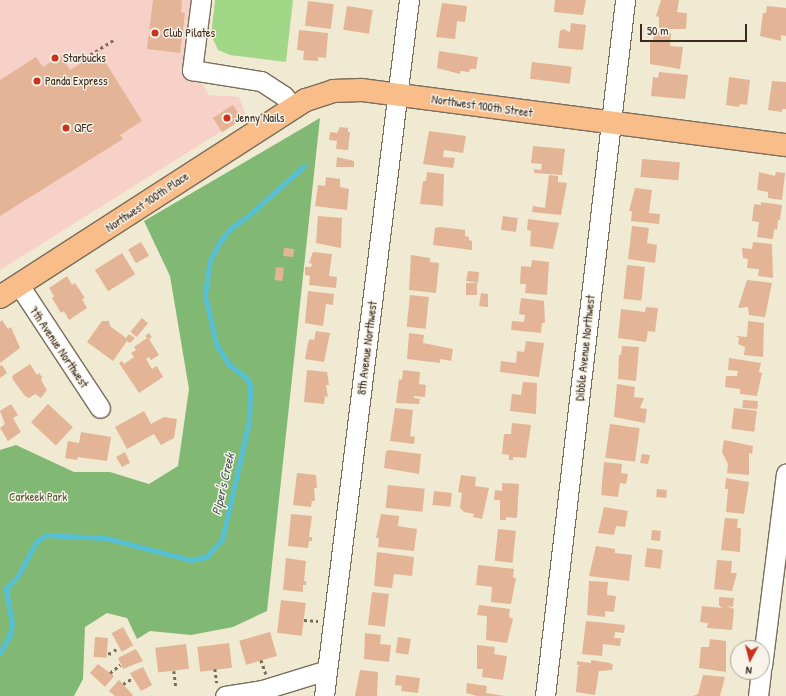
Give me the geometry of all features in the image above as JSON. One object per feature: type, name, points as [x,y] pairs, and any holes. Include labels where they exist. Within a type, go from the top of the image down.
[{"type":"main road","name":"Northwest 100th Street","points":[[293,108],[306,100],[333,91],[348,89],[786,145]]},
{"type":"main road","name":"Northwest 100th Place","points":[[0,297],[293,108]]},
{"type":"street","points":[[201,0],[192,70],[262,81],[284,96],[293,108]]},
{"type":"street","name":"8th Avenue Northwest","points":[[324,696],[409,0]]},
{"type":"street","name":"Dibble Avenue Northwest","points":[[545,696],[625,0]]},
{"type":"street","name":"7th Avenue Northwest","points":[[18,285],[100,408]]},
{"type":"street","points":[[767,640],[779,584],[786,473]]},
{"type":"street","points":[[221,691],[262,690],[327,670]]},
{"type":"street","points":[[758,696],[760,680]]},
{"type":"path","points":[[80,61],[113,40]]},
{"type":"path","points":[[304,620],[319,621]]},
{"type":"path","points":[[108,653],[113,652],[118,647]]},
{"type":"path","points":[[262,660],[266,676]]},
{"type":"path","points":[[110,673],[120,665]]},
{"type":"path","points":[[215,669],[221,691]]},
{"type":"path","points":[[174,671],[176,687]]},
{"type":"path","points":[[123,684],[133,678]]},
{"type":"shaded area","points":[[0,0],[191,0],[186,53],[209,95],[239,97],[246,116],[0,270]]},
{"type":"green space","points":[[215,0],[293,0],[286,62],[230,55],[218,50],[211,35]]},
{"type":"green space","name":"Carkeek Park","points":[[320,118],[267,611],[233,627],[191,635],[150,631],[137,639],[127,618],[107,613],[85,627],[83,679],[74,696],[0,696],[0,450],[16,445],[74,472],[110,472],[149,484],[178,466],[189,389],[170,276],[144,221]]},
{"type":"building","points":[[153,0],[182,0],[181,12],[185,13],[180,53],[147,49]]},
{"type":"building","points":[[555,0],[586,0],[583,15],[554,12]]},
{"type":"building","points":[[661,0],[679,0],[677,12],[687,13],[686,29],[659,29],[659,17],[656,16]]},
{"type":"building","points":[[308,1],[334,4],[331,29],[305,26]]},
{"type":"building","points":[[442,3],[467,6],[465,22],[457,21],[455,39],[436,37]]},
{"type":"building","points":[[347,6],[373,10],[369,34],[343,30]]},
{"type":"building","points":[[767,6],[786,8],[786,36],[781,35],[781,41],[760,36],[763,13],[766,13]]},
{"type":"building","points":[[571,23],[586,25],[583,50],[558,48],[560,31],[563,29],[570,32]]},
{"type":"building","points":[[299,30],[328,33],[326,58],[318,57],[318,61],[303,60],[304,51],[297,50]]},
{"type":"building","points":[[654,31],[671,33],[670,46],[683,47],[680,69],[650,64],[650,41],[653,41]]},
{"type":"building","points":[[439,51],[478,57],[476,69],[470,69],[469,72],[460,71],[460,74],[437,68]]},
{"type":"building","name":"QFC","points":[[99,52],[142,121],[120,135],[123,139],[0,216],[0,80],[36,57],[43,67],[61,55],[70,70]]},
{"type":"building","points":[[532,62],[572,67],[570,84],[530,79]]},
{"type":"building","points":[[659,72],[688,75],[685,99],[651,96],[653,77],[658,78]]},
{"type":"building","points":[[729,77],[750,80],[747,105],[740,104],[739,107],[726,105]]},
{"type":"building","points":[[772,81],[786,82],[786,109],[782,109],[782,112],[768,110]]},
{"type":"building","name":"Jenny Nails","points":[[233,105],[242,119],[222,132],[213,118]]},
{"type":"building","points":[[340,127],[348,128],[348,132],[350,132],[348,150],[336,149],[337,141],[329,140],[330,132],[337,133]]},
{"type":"building","points":[[429,131],[466,136],[463,153],[444,150],[443,157],[455,158],[453,168],[423,164]]},
{"type":"building","points":[[533,146],[565,149],[562,175],[534,173],[534,169],[541,170],[542,164],[531,163]]},
{"type":"building","points":[[337,157],[354,161],[354,167],[336,167]]},
{"type":"building","points":[[642,159],[680,162],[678,180],[640,177]]},
{"type":"building","points":[[427,172],[444,174],[443,206],[420,204],[423,181],[426,181]]},
{"type":"building","points":[[759,172],[775,176],[776,172],[785,173],[782,200],[768,198],[768,192],[757,190]]},
{"type":"building","points":[[549,175],[558,176],[558,182],[567,183],[561,215],[532,212],[533,206],[545,208]]},
{"type":"building","points":[[326,177],[340,179],[340,187],[349,189],[347,210],[315,206],[318,185],[325,186]]},
{"type":"building","points":[[635,188],[652,190],[649,213],[660,214],[659,224],[631,221],[632,211],[629,211]]},
{"type":"building","points":[[761,202],[782,205],[780,220],[778,220],[777,230],[774,229],[773,239],[757,237],[759,222],[752,221],[754,204],[761,205]]},
{"type":"building","points":[[318,216],[342,218],[341,248],[316,243]]},
{"type":"building","points":[[503,216],[518,218],[516,232],[501,230]]},
{"type":"building","points":[[528,219],[559,223],[553,249],[530,246],[531,231],[527,230]]},
{"type":"building","points":[[632,226],[649,228],[647,243],[657,245],[655,263],[628,259]]},
{"type":"building","points":[[440,227],[465,230],[465,236],[469,237],[469,240],[472,241],[472,250],[433,245],[435,228]]},
{"type":"building","points":[[141,242],[149,256],[136,263],[128,250]]},
{"type":"building","points":[[753,242],[772,244],[773,278],[758,276],[759,269],[747,268],[748,259],[743,258],[742,248],[752,249]]},
{"type":"building","points":[[284,248],[294,249],[293,257],[283,256]]},
{"type":"building","points":[[313,252],[332,254],[329,276],[337,277],[336,288],[309,285],[310,276],[305,275],[305,267],[311,267],[312,264],[309,263]]},
{"type":"building","points":[[122,253],[135,274],[108,291],[95,270]]},
{"type":"building","points":[[411,255],[430,258],[430,262],[439,263],[436,293],[409,290]]},
{"type":"building","points":[[532,260],[549,262],[547,295],[525,293],[526,284],[520,284],[521,266],[531,267]]},
{"type":"building","points":[[627,265],[645,267],[641,301],[623,299]]},
{"type":"building","points":[[276,267],[284,268],[282,281],[274,280]]},
{"type":"building","points":[[468,271],[479,272],[478,283],[466,281]]},
{"type":"building","points":[[67,276],[72,285],[75,283],[85,298],[82,299],[87,308],[69,320],[64,311],[61,313],[52,298],[54,296],[49,288]]},
{"type":"building","points":[[747,280],[772,283],[765,317],[749,315],[748,307],[738,308]]},
{"type":"building","points":[[466,283],[477,283],[477,295],[466,295]]},
{"type":"building","points":[[308,291],[334,294],[333,305],[326,304],[323,326],[305,323]]},
{"type":"building","points":[[481,293],[488,294],[488,307],[479,306]]},
{"type":"building","points":[[410,295],[429,297],[426,329],[407,327]]},
{"type":"building","points":[[521,298],[544,301],[545,323],[542,323],[541,333],[511,330],[512,321],[524,322],[525,315],[519,314]]},
{"type":"building","points":[[646,307],[658,308],[655,332],[648,331],[646,342],[618,338],[621,309],[645,312]]},
{"type":"building","points":[[142,318],[148,323],[137,337],[130,332]]},
{"type":"building","points":[[2,320],[8,329],[11,327],[20,348],[0,363],[0,322]]},
{"type":"building","points":[[102,321],[109,321],[110,326],[126,338],[129,334],[135,338],[130,343],[127,341],[113,361],[87,342]]},
{"type":"building","points":[[748,321],[764,323],[763,357],[744,355],[745,347],[738,344],[739,338],[736,336],[747,337]]},
{"type":"building","points":[[316,331],[330,333],[324,362],[305,359],[308,343],[310,339],[314,340]]},
{"type":"building","points":[[149,333],[152,337],[149,339],[159,355],[151,360],[149,357],[146,359],[152,369],[157,366],[163,377],[139,393],[119,363],[122,361],[124,364],[134,357],[131,353],[136,350],[134,347],[147,338],[145,336]]},
{"type":"building","points":[[409,333],[424,335],[423,343],[453,349],[451,361],[440,359],[440,363],[407,359]]},
{"type":"building","points":[[526,341],[544,343],[539,377],[500,372],[501,361],[516,363],[517,351],[524,352]]},
{"type":"building","points":[[622,346],[639,347],[636,381],[618,379],[619,355],[621,355]]},
{"type":"building","points":[[729,358],[761,363],[759,372],[762,373],[757,396],[740,394],[740,389],[725,387],[726,376],[737,376],[738,371],[728,370]]},
{"type":"building","points":[[30,364],[37,375],[39,373],[42,377],[41,380],[47,390],[41,398],[35,394],[29,398],[25,396],[13,380],[12,376]]},
{"type":"building","points":[[2,365],[7,373],[0,378],[0,366]]},
{"type":"building","points":[[307,370],[327,372],[329,385],[326,385],[328,397],[325,396],[324,404],[304,402]]},
{"type":"building","points":[[403,370],[420,372],[419,384],[426,385],[425,397],[414,396],[414,398],[420,399],[419,404],[396,403],[399,379],[402,380]]},
{"type":"building","points":[[523,382],[537,383],[536,414],[510,411],[512,394],[521,395]]},
{"type":"building","points":[[617,384],[635,387],[634,397],[644,398],[640,408],[647,409],[645,423],[614,417]]},
{"type":"building","points":[[743,400],[758,401],[757,409],[742,408]]},
{"type":"building","points":[[11,404],[18,415],[13,418],[21,432],[8,441],[0,428],[5,424],[0,411]]},
{"type":"building","points":[[48,404],[73,427],[56,445],[31,422]]},
{"type":"building","points":[[395,408],[413,410],[410,436],[415,437],[414,444],[390,441]]},
{"type":"building","points":[[734,408],[757,411],[754,432],[731,429]]},
{"type":"building","points":[[144,411],[151,424],[164,417],[177,419],[174,438],[161,445],[154,434],[127,449],[115,427]]},
{"type":"building","points":[[512,423],[531,425],[526,458],[513,457],[513,460],[509,460],[509,455],[502,454],[504,434],[511,434]]},
{"type":"building","points":[[610,424],[640,428],[635,462],[605,458]]},
{"type":"building","points":[[81,432],[111,437],[107,461],[78,457],[77,460],[65,458],[68,441],[79,443]]},
{"type":"building","points":[[724,440],[753,446],[752,454],[749,453],[749,475],[727,473],[728,464],[722,452]]},
{"type":"building","points":[[389,450],[421,454],[419,474],[384,468],[386,451]]},
{"type":"building","points":[[125,452],[130,463],[122,467],[116,457]]},
{"type":"building","points":[[642,454],[650,455],[648,464],[640,463]]},
{"type":"building","points":[[604,462],[622,464],[621,473],[628,474],[626,484],[620,483],[618,497],[601,495]]},
{"type":"building","points":[[297,473],[316,475],[317,488],[314,488],[315,501],[312,501],[311,507],[293,505]]},
{"type":"building","points":[[461,475],[476,477],[475,486],[489,488],[482,519],[473,517],[474,514],[464,512],[460,508],[462,493],[458,492]]},
{"type":"building","points":[[726,478],[749,482],[744,514],[726,512],[728,489],[725,489]]},
{"type":"building","points":[[502,483],[519,484],[517,518],[506,517],[506,520],[500,520],[500,500],[494,500],[495,490],[502,491]]},
{"type":"building","points":[[388,485],[425,489],[422,512],[386,508]]},
{"type":"building","points":[[657,489],[667,490],[666,498],[656,497]]},
{"type":"building","points":[[434,491],[452,493],[450,507],[433,505]]},
{"type":"building","points":[[604,507],[628,511],[625,527],[616,526],[614,535],[598,533]]},
{"type":"building","points":[[291,514],[312,516],[309,537],[312,537],[312,541],[309,541],[308,548],[288,546]]},
{"type":"building","points":[[381,514],[399,516],[398,526],[417,529],[414,551],[378,547],[379,538],[376,538]]},
{"type":"building","points":[[725,518],[738,519],[737,528],[741,528],[740,552],[721,550]]},
{"type":"building","points":[[498,529],[516,531],[513,563],[495,561]]},
{"type":"building","points":[[652,530],[661,531],[660,541],[651,540]]},
{"type":"building","points":[[596,546],[615,549],[615,553],[632,555],[629,581],[589,576]]},
{"type":"building","points":[[647,548],[663,550],[661,569],[645,567]]},
{"type":"building","points":[[377,552],[414,557],[412,576],[394,574],[392,588],[374,586]]},
{"type":"building","points":[[286,558],[306,561],[304,581],[306,581],[306,585],[303,585],[303,592],[283,590]]},
{"type":"building","points":[[717,560],[732,561],[731,573],[737,573],[732,591],[714,589]]},
{"type":"building","points":[[478,565],[514,569],[513,578],[516,578],[511,604],[491,602],[492,587],[476,585]]},
{"type":"building","points":[[589,581],[608,582],[607,595],[616,596],[614,612],[605,611],[605,617],[587,615]]},
{"type":"building","points":[[372,592],[389,594],[385,627],[368,625]]},
{"type":"building","points":[[719,597],[734,598],[733,607],[726,606],[734,609],[732,630],[707,628],[708,623],[700,622],[702,606],[722,608],[719,605]]},
{"type":"building","points":[[281,600],[306,603],[302,636],[277,633]]},
{"type":"building","points":[[479,605],[510,609],[509,617],[513,619],[507,643],[486,640],[487,616],[477,615]]},
{"type":"building","points":[[586,621],[625,625],[624,633],[615,632],[614,638],[621,638],[620,646],[603,644],[602,656],[582,654]]},
{"type":"building","points":[[123,627],[133,645],[122,652],[112,633]]},
{"type":"building","points":[[270,632],[277,656],[246,665],[239,641]]},
{"type":"building","points":[[365,633],[381,635],[380,644],[391,645],[389,662],[364,659]]},
{"type":"building","points":[[95,637],[108,638],[107,658],[94,657]]},
{"type":"building","points":[[398,637],[411,639],[408,655],[395,653]]},
{"type":"building","points":[[710,639],[726,641],[726,672],[699,668],[701,647],[709,647]]},
{"type":"building","points":[[229,643],[232,668],[200,672],[197,647]]},
{"type":"building","points":[[186,644],[189,669],[158,673],[155,648]]},
{"type":"building","points":[[477,645],[495,647],[494,654],[507,656],[503,680],[482,677],[483,669],[477,669]]},
{"type":"building","points":[[136,649],[143,661],[123,669],[118,658]]},
{"type":"building","points":[[591,660],[610,663],[613,665],[612,670],[599,671],[595,695],[576,692],[578,667],[580,665],[577,665],[577,661],[591,663]]},
{"type":"building","points":[[98,664],[114,676],[105,687],[90,673]]},
{"type":"building","points":[[143,667],[152,685],[141,691],[130,673]]},
{"type":"building","points":[[360,670],[378,672],[377,696],[355,696]]},
{"type":"building","points":[[396,675],[420,678],[418,693],[401,691],[402,686],[395,685]]},
{"type":"building","points":[[703,675],[725,677],[720,696],[693,696],[698,694]]},
{"type":"building","points":[[119,680],[133,695],[132,696],[115,696],[109,691]]},
{"type":"building","points":[[467,683],[487,686],[486,693],[505,696],[477,696],[466,693]]},
{"type":"waterway","name":"Piper's Creek","points":[[0,653],[10,635],[12,624],[6,589],[18,576],[36,542],[46,535],[106,538],[191,560],[206,557],[222,540],[249,421],[250,386],[247,379],[229,365],[216,344],[205,295],[210,261],[219,243],[231,228],[247,217],[304,166]]},
{"type":"place","name":"Club Pilates","points":[[155,33]]},
{"type":"place","name":"Starbucks","points":[[55,58]]},
{"type":"place","name":"Panda Express","points":[[37,81]]},
{"type":"place","name":"Jenny Nails","points":[[227,118]]},
{"type":"place","name":"QFC","points":[[66,128]]}]
